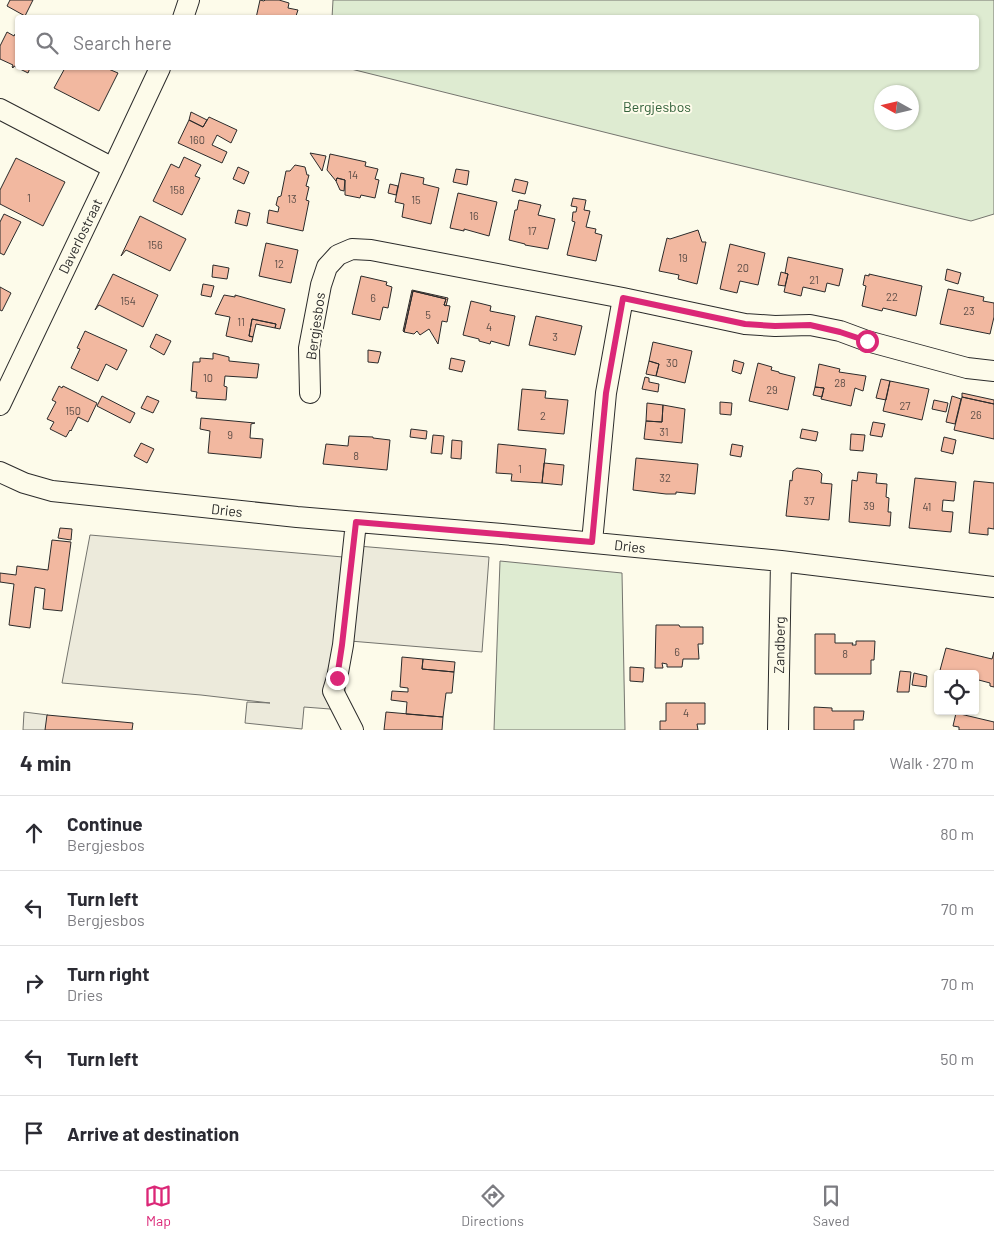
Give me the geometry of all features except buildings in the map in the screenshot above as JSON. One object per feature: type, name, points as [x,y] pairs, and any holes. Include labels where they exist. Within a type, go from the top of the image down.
[{"type":"street","points":[[184,15],[189,0]]},
{"type":"street","name":"Daverlostraat","points":[[0,405],[159,70]]},
{"type":"street","points":[[0,109],[113,168]]},
{"type":"street","name":"Bergjesbos","points":[[310,393],[309,348],[321,285],[327,267],[338,255],[352,248],[623,298],[745,324],[775,326],[810,325],[968,368],[994,371]]},
{"type":"street","points":[[592,542],[606,393],[623,298]]},
{"type":"street","points":[[0,457],[0,467]]},
{"type":"street","name":"Dries","points":[[0,472],[24,483],[52,492],[288,516],[781,560],[994,587]]},
{"type":"street","points":[[353,730],[333,691],[342,645],[356,522]]},
{"type":"street","name":"Zandberg","points":[[778,730],[781,560]]},
{"type":"green space","points":[[333,0],[994,0],[994,214],[971,221],[355,70],[979,70],[979,15],[332,15]]},
{"type":"green space","points":[[500,561],[622,573],[625,730],[494,730]]},
{"type":"shaded area","points":[[90,535],[343,557],[346,545],[489,557],[482,652],[350,641],[343,710],[304,707],[302,729],[245,723],[247,702],[270,703],[62,683]]},
{"type":"shaded area","points":[[24,712],[48,715],[46,730],[23,730]]},
{"type":"route","points":[[337,678],[356,522],[592,542],[606,393],[623,298],[745,324],[775,326],[810,325],[867,341]]}]
